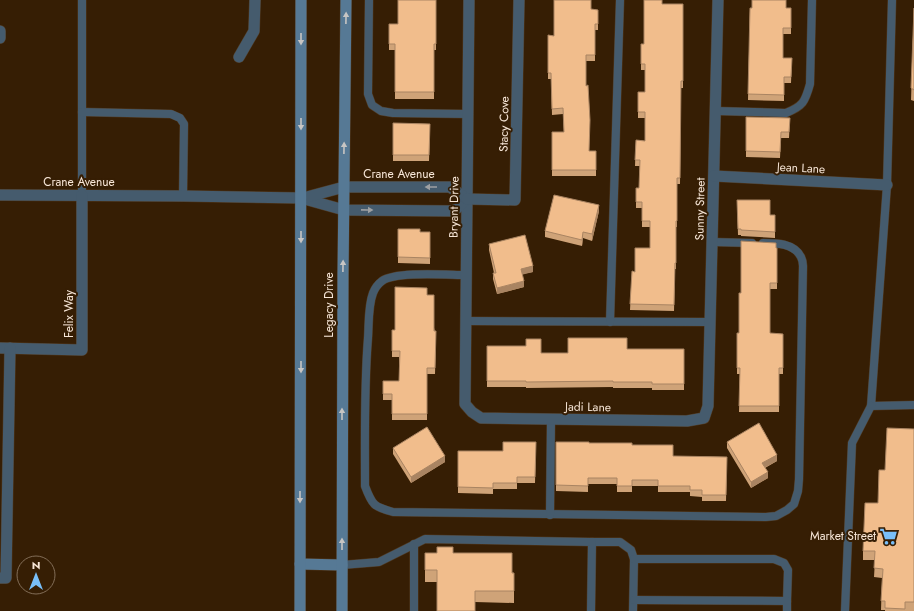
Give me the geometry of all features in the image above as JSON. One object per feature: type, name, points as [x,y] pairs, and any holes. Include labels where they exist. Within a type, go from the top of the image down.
[{"type":"main road","points":[[300,611],[301,0]]},
{"type":"main road","name":"Legacy Drive","points":[[342,611],[342,312],[346,0]]},
{"type":"main road","points":[[300,564],[342,565]]},
{"type":"street","points":[[238,57],[254,31],[255,0]]},
{"type":"street","name":"Bryant Drive","points":[[469,0],[466,404],[472,412]]},
{"type":"street","name":"Stacy Cove","points":[[467,199],[515,200],[519,0]]},
{"type":"street","name":"Sunny Street","points":[[704,418],[708,406],[718,0]]},
{"type":"street","points":[[0,31],[0,38]]},
{"type":"street","name":"Jean Lane","points":[[714,176],[887,185]]},
{"type":"street","name":"Crane Avenue","points":[[0,195],[301,198],[344,210],[454,211],[467,199],[450,188],[344,187],[301,198]]},
{"type":"street","name":"Felix Way","points":[[5,348],[82,350],[82,195]]},
{"type":"street","points":[[3,578],[5,348]]},
{"type":"street","name":"Jadi Lane","points":[[472,412],[481,418],[687,421],[704,418]]},
{"type":"lane","points":[[82,0],[82,195]]},
{"type":"lane","points":[[369,0],[368,94],[372,105],[381,111],[394,114],[468,114]]},
{"type":"lane","points":[[610,322],[620,0]]},
{"type":"lane","points":[[716,111],[786,113],[803,104],[810,84],[812,0]]},
{"type":"lane","points":[[845,611],[852,443],[871,406],[887,185],[892,0]]},
{"type":"lane","points":[[82,112],[171,114],[180,118],[184,124],[183,196]]},
{"type":"lane","points":[[466,275],[395,276],[384,280],[377,286],[373,293],[370,306],[366,359],[365,486],[368,496],[374,504],[382,509],[393,512],[550,515],[776,516],[794,504],[798,492],[804,266],[795,249],[776,243],[712,242]]},
{"type":"lane","points":[[466,321],[710,322]]},
{"type":"lane","points":[[871,406],[914,405]]},
{"type":"lane","points":[[550,515],[551,419]]},
{"type":"lane","points":[[342,565],[379,562],[425,539],[620,542],[631,550],[634,559],[633,611]]},
{"type":"lane","points":[[591,611],[592,542]]},
{"type":"lane","points":[[414,544],[414,611]]},
{"type":"lane","points":[[634,559],[774,560],[784,563],[788,570],[787,611]]},
{"type":"lane","points":[[634,600],[787,601]]},
{"type":"building","points":[[398,0],[436,0],[434,92],[395,92],[395,44],[389,44],[389,24],[398,24]]},
{"type":"building","points":[[554,0],[591,0],[591,9],[598,10],[598,24],[595,24],[595,55],[586,55],[586,86],[588,85],[590,120],[589,151],[596,151],[596,170],[552,170],[552,132],[564,132],[563,108],[552,109],[551,73],[548,73],[548,35],[554,36]]},
{"type":"building","points":[[644,0],[662,0],[662,4],[683,4],[683,81],[681,81],[680,178],[677,178],[674,305],[630,304],[632,271],[635,272],[635,248],[650,248],[650,221],[642,221],[642,202],[636,202],[636,188],[639,188],[640,160],[635,160],[636,140],[645,141],[645,112],[638,112],[638,92],[645,92],[645,64],[641,64],[641,44],[644,44]]},
{"type":"building","points":[[752,0],[786,0],[786,8],[791,8],[791,28],[783,28],[783,58],[792,58],[791,77],[784,77],[784,95],[748,94],[750,8],[752,8]]},
{"type":"building","points":[[914,8],[914,90],[911,88]]},
{"type":"building","points":[[746,117],[790,118],[789,132],[781,132],[780,152],[746,151]]},
{"type":"building","points":[[393,123],[430,124],[429,155],[393,155]]},
{"type":"building","points":[[554,195],[599,205],[592,234],[583,232],[582,240],[545,231]]},
{"type":"building","points":[[737,200],[770,200],[770,215],[775,215],[775,232],[738,229]]},
{"type":"building","points":[[398,229],[420,229],[420,232],[430,232],[430,258],[398,257]]},
{"type":"building","points":[[525,235],[533,266],[521,269],[524,281],[497,288],[493,273],[496,273],[489,244]]},
{"type":"building","points":[[741,241],[776,243],[777,283],[770,283],[770,333],[783,334],[783,368],[779,368],[779,406],[739,406],[740,368],[737,368],[737,333],[739,333],[739,293],[741,293]]},
{"type":"building","points":[[395,287],[427,288],[427,295],[434,295],[434,331],[436,331],[435,368],[427,368],[427,414],[392,414],[392,394],[383,394],[383,381],[399,381],[400,351],[392,351],[392,330],[395,330]]},
{"type":"building","points":[[568,338],[627,338],[627,349],[684,349],[684,384],[652,384],[652,382],[613,381],[487,381],[487,346],[526,346],[526,339],[541,339],[541,353],[568,353]]},
{"type":"building","points":[[759,423],[777,455],[762,463],[768,472],[751,482],[727,442]]},
{"type":"building","points":[[427,427],[445,456],[411,477],[393,448]]},
{"type":"building","name":"Market Street","points":[[887,428],[914,429],[914,602],[905,602],[905,609],[885,608],[885,601],[881,601],[883,569],[874,568],[875,551],[863,551],[865,503],[878,503],[879,470],[885,470]]},
{"type":"building","points":[[503,442],[536,442],[535,477],[517,477],[517,483],[493,483],[493,488],[458,487],[458,451],[503,451]]},
{"type":"building","points":[[556,442],[673,445],[673,456],[727,457],[726,495],[702,495],[702,490],[690,490],[690,486],[658,486],[658,480],[632,480],[632,486],[617,486],[617,478],[588,478],[588,486],[556,485]]},
{"type":"building","points":[[437,547],[453,547],[453,553],[512,553],[514,591],[475,591],[475,611],[437,611],[437,570],[425,570],[425,553],[437,553]]},
{"type":"place","name":"Market Street","points":[[889,536]]}]
